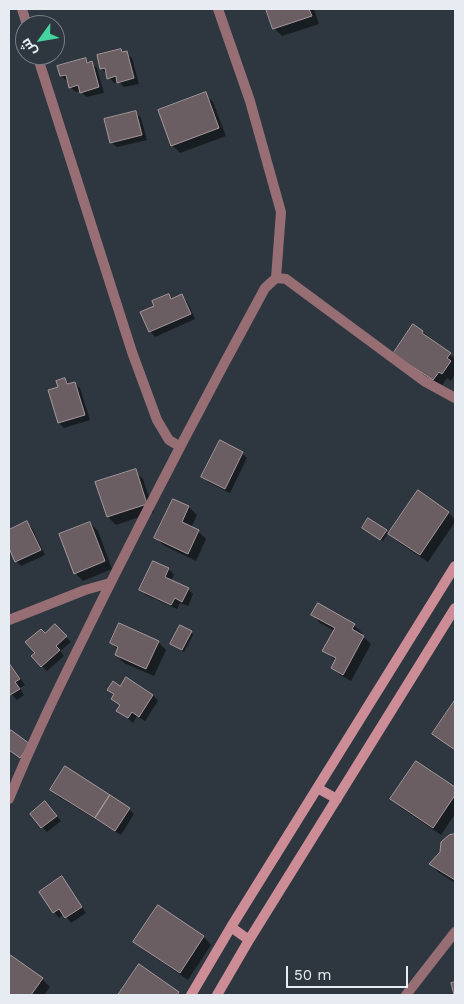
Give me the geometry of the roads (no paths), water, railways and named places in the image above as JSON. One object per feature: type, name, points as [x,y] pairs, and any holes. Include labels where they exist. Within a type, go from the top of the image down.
[{"type":"main road","points":[[191,995],[231,927],[319,789],[455,566]]},
{"type":"main road","points":[[217,995],[249,940],[455,608]]},
{"type":"main road","points":[[319,789],[337,800]]},
{"type":"main road","points":[[231,927],[249,940]]},
{"type":"street","points":[[9,799],[33,740],[179,446],[214,385],[265,288],[276,278],[281,212],[250,101],[218,9]]},
{"type":"street","points":[[40,65],[132,352],[157,420],[169,440],[179,446]]},
{"type":"street","points":[[276,278],[286,279],[424,381],[455,398]]},
{"type":"street","points":[[9,620],[85,590],[110,583]]},
{"type":"street","points":[[406,995],[455,932]]}]
